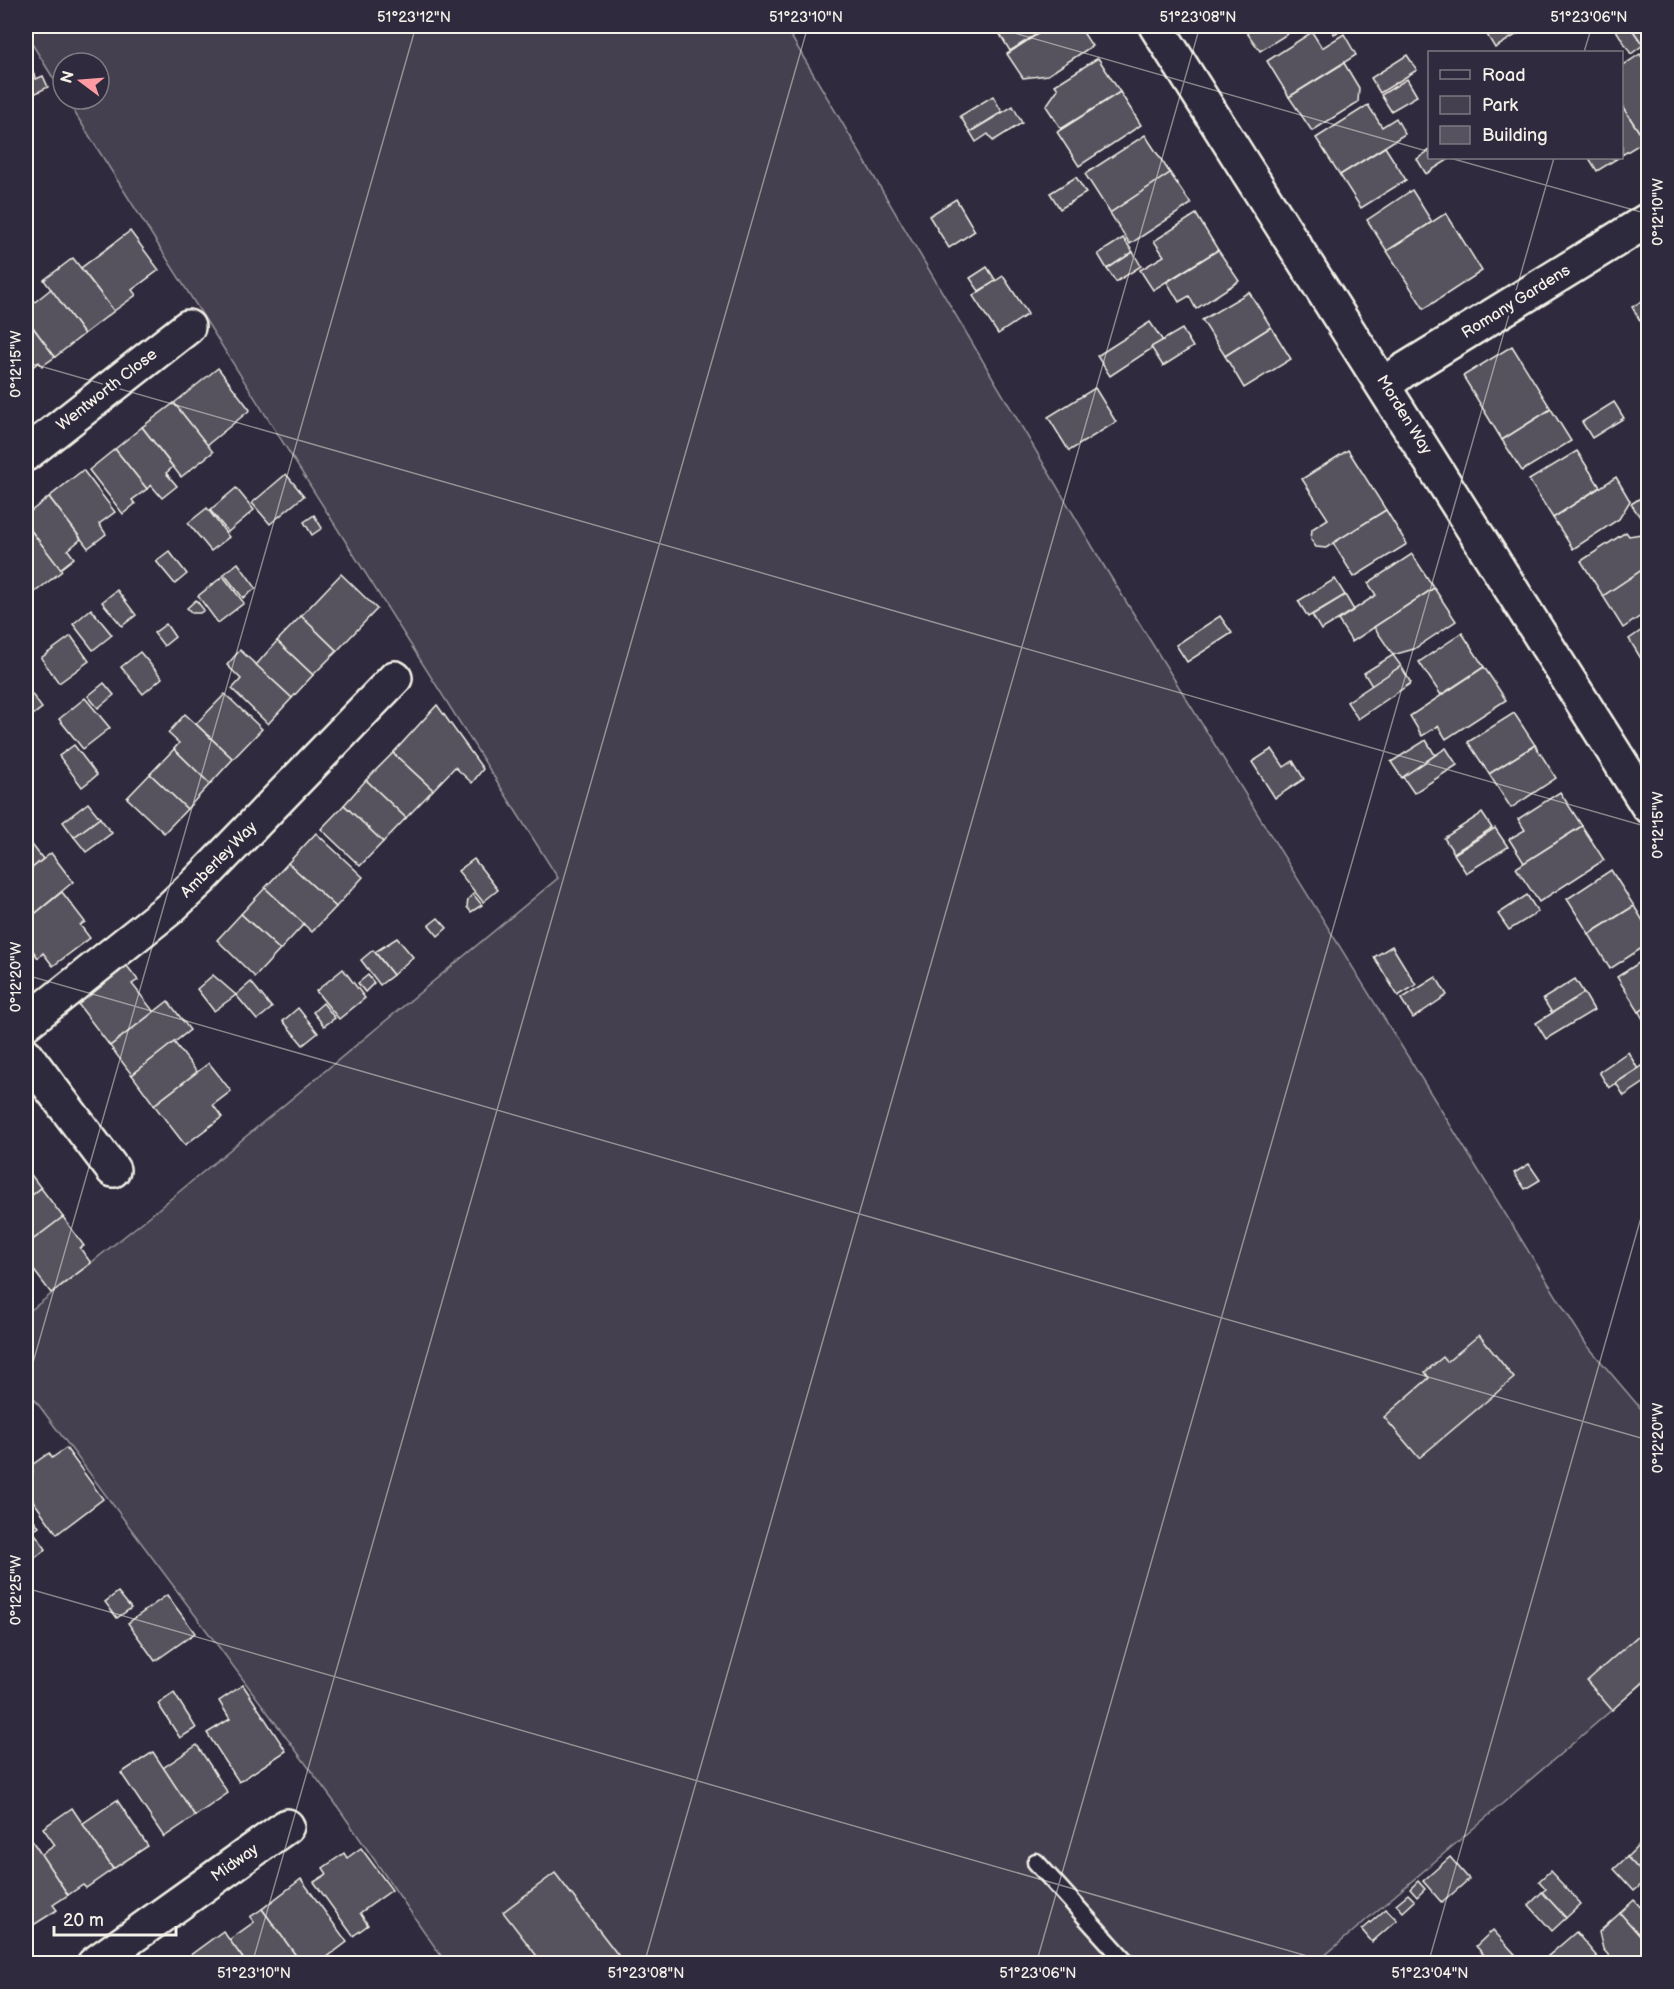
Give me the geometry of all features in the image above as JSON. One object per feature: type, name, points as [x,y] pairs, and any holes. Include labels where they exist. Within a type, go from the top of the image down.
[{"type":"street","name":"Morden Way","points":[[1156,26],[1385,385],[1648,806]]},
{"type":"street","name":"Romany Gardens","points":[[1385,385],[1403,371],[1648,220]]},
{"type":"street","name":"Wentworth Close","points":[[26,454],[188,327]]},
{"type":"street","name":"Amberley Way","points":[[26,1023],[170,909],[395,678]]},
{"type":"street","points":[[26,1054],[113,1170]]},
{"type":"street","name":"Midway","points":[[94,1964],[287,1826]]},
{"type":"lane","points":[[1036,1862],[1128,1964]]},
{"type":"green space","points":[[26,26],[785,26],[1104,566],[1586,1344],[1648,1417],[1648,1679],[1316,1963],[446,1963],[335,1803],[26,1388],[26,1314],[145,1220],[558,878],[74,111],[111,111],[111,51],[51,51],[51,75],[26,34]]},
{"type":"building","points":[[928,26],[948,26],[932,34]]},
{"type":"building","points":[[1007,26],[1050,26],[1010,51],[998,31]]},
{"type":"building","points":[[1050,26],[1079,26],[1092,46],[1048,75],[1023,78],[1007,54]]},
{"type":"building","points":[[1242,26],[1300,26],[1260,51]]},
{"type":"building","points":[[1329,26],[1349,26],[1334,34]]},
{"type":"building","points":[[1472,26],[1487,26],[1477,32]]},
{"type":"building","points":[[1515,26],[1519,33],[1495,48],[1483,28]]},
{"type":"building","points":[[1630,26],[1643,45],[1631,54],[1614,27]]},
{"type":"building","points":[[1630,26],[1648,26],[1648,42],[1643,45]]},
{"type":"building","points":[[1312,32],[1322,48],[1344,34],[1356,55],[1289,97],[1267,61]]},
{"type":"building","points":[[1640,54],[1648,67],[1648,138],[1645,141],[1623,108],[1623,65]]},
{"type":"building","points":[[1407,55],[1417,70],[1380,93],[1371,78]]},
{"type":"building","points":[[26,56],[36,79],[43,76],[48,87],[26,98]]},
{"type":"building","points":[[1098,58],[1120,92],[1061,129],[1046,106],[1058,89],[1055,85]]},
{"type":"building","points":[[1344,63],[1359,88],[1358,102],[1312,131],[1289,97]]},
{"type":"building","points":[[1407,79],[1417,96],[1391,111],[1381,95]]},
{"type":"building","points":[[1120,92],[1141,125],[1079,166],[1057,132]]},
{"type":"building","points":[[993,96],[1002,112],[970,132],[960,116]]},
{"type":"building","points":[[1368,105],[1382,127],[1396,118],[1405,134],[1340,175],[1316,138]]},
{"type":"building","points":[[1013,106],[1022,123],[993,141],[988,134],[976,142],[970,132]]},
{"type":"building","points":[[1623,108],[1645,141],[1623,154]]},
{"type":"building","points":[[1145,135],[1170,173],[1110,213],[1085,174]]},
{"type":"building","points":[[1385,147],[1406,180],[1361,208],[1340,175]]},
{"type":"building","points":[[1428,151],[1428,159],[1449,159],[1426,174],[1417,159]]},
{"type":"building","points":[[1590,159],[1616,159],[1597,171]]},
{"type":"building","points":[[1170,173],[1191,204],[1130,244],[1110,213]]},
{"type":"building","points":[[1076,177],[1086,193],[1060,209],[1050,193]]},
{"type":"building","points":[[1412,190],[1432,222],[1387,251],[1367,220]]},
{"type":"building","points":[[956,199],[975,231],[949,248],[929,216]]},
{"type":"building","points":[[1446,213],[1482,271],[1424,309],[1387,251]]},
{"type":"building","points":[[1196,214],[1218,250],[1153,290],[1140,270],[1164,256],[1154,241]]},
{"type":"building","points":[[130,231],[159,270],[132,290],[136,295],[114,311],[81,268]]},
{"type":"building","points":[[1123,238],[1133,252],[1107,269],[1098,254]]},
{"type":"building","points":[[1218,250],[1239,281],[1196,309],[1189,296],[1179,302],[1167,282]]},
{"type":"building","points":[[1133,252],[1141,266],[1116,282],[1107,269]]},
{"type":"building","points":[[73,258],[114,311],[84,334],[44,280]]},
{"type":"building","points":[[987,267],[996,281],[979,291],[970,278]]},
{"type":"building","points":[[1003,276],[1028,314],[998,334],[973,296]]},
{"type":"building","points":[[51,289],[84,334],[55,357],[26,318],[26,309]]},
{"type":"building","points":[[1249,292],[1271,327],[1225,356],[1202,320]]},
{"type":"building","points":[[1648,297],[1648,334],[1632,307]]},
{"type":"building","points":[[26,318],[55,357],[42,366],[39,362],[26,372]]},
{"type":"building","points":[[1150,322],[1163,341],[1110,376],[1097,356]]},
{"type":"building","points":[[1271,327],[1291,359],[1244,388],[1225,356]]},
{"type":"building","points":[[1182,329],[1193,347],[1163,366],[1151,347]]},
{"type":"building","points":[[1512,346],[1551,409],[1502,440],[1463,376]]},
{"type":"building","points":[[218,368],[250,410],[207,445],[174,403]]},
{"type":"building","points":[[1095,388],[1116,422],[1069,451],[1048,417]]},
{"type":"building","points":[[1614,402],[1624,418],[1592,438],[1582,422]]},
{"type":"building","points":[[174,403],[213,452],[181,477],[142,427]]},
{"type":"building","points":[[1551,409],[1571,441],[1522,471],[1502,440]]},
{"type":"building","points":[[142,427],[173,467],[166,473],[177,486],[162,498],[151,485],[147,489],[115,449]]},
{"type":"building","points":[[115,449],[147,489],[132,500],[135,504],[123,514],[89,470]]},
{"type":"building","points":[[1348,450],[1386,510],[1326,548],[1316,547],[1311,540],[1312,529],[1328,519],[1302,479]]},
{"type":"building","points":[[1577,451],[1600,487],[1553,518],[1529,480]]},
{"type":"building","points":[[83,470],[115,512],[99,524],[106,534],[88,548],[49,497]]},
{"type":"building","points":[[286,474],[304,496],[270,524],[252,503]]},
{"type":"building","points":[[1616,477],[1630,501],[1619,519],[1573,549],[1553,518]]},
{"type":"building","points":[[236,488],[254,510],[228,532],[210,510]]},
{"type":"building","points":[[1648,493],[1648,512],[1640,517],[1631,504]]},
{"type":"building","points":[[49,497],[81,539],[68,550],[74,558],[60,569],[26,524],[26,515]]},
{"type":"building","points":[[207,508],[229,537],[211,551],[188,523]]},
{"type":"building","points":[[1386,510],[1407,544],[1354,577],[1333,543]]},
{"type":"building","points":[[1648,512],[1648,532],[1640,517]]},
{"type":"building","points":[[314,515],[322,528],[312,535],[304,522]]},
{"type":"building","points":[[26,524],[62,571],[35,592],[26,580]]},
{"type":"building","points":[[1626,532],[1629,536],[1648,533],[1648,566],[1603,596],[1581,561]]},
{"type":"building","points":[[169,551],[187,574],[175,584],[156,561]]},
{"type":"building","points":[[1412,554],[1434,588],[1352,642],[1338,620],[1376,595],[1368,583]]},
{"type":"building","points":[[238,563],[256,588],[243,598],[224,574]]},
{"type":"building","points":[[1648,566],[1648,611],[1623,628],[1603,596]]},
{"type":"building","points":[[341,574],[377,609],[337,651],[301,616]]},
{"type":"building","points":[[223,576],[244,603],[218,623],[198,596]]},
{"type":"building","points":[[1335,579],[1345,595],[1308,617],[1298,601]]},
{"type":"building","points":[[1434,588],[1456,621],[1414,649],[1393,655],[1374,627]]},
{"type":"building","points":[[117,590],[136,615],[122,626],[102,602]]},
{"type":"building","points":[[1345,595],[1354,610],[1321,630],[1312,615]]},
{"type":"building","points":[[196,600],[204,610],[200,613],[192,613],[187,608]]},
{"type":"building","points":[[91,609],[112,635],[93,650],[73,624]]},
{"type":"building","points":[[301,616],[337,651],[313,675],[277,641]]},
{"type":"building","points":[[1220,616],[1232,633],[1187,662],[1176,645]]},
{"type":"building","points":[[166,624],[175,637],[164,646],[154,633]]},
{"type":"building","points":[[1648,626],[1648,670],[1629,639]]},
{"type":"building","points":[[1462,633],[1484,667],[1441,695],[1419,662]]},
{"type":"building","points":[[71,636],[89,661],[59,683],[41,658]]},
{"type":"building","points":[[277,641],[313,675],[292,698],[256,665]]},
{"type":"building","points":[[240,650],[292,698],[268,724],[232,689],[241,679],[227,665]]},
{"type":"building","points":[[140,652],[162,678],[143,694],[121,667]]},
{"type":"building","points":[[1393,655],[1401,666],[1372,686],[1364,673]]},
{"type":"building","points":[[1401,666],[1411,683],[1358,719],[1347,702]]},
{"type":"building","points":[[1484,667],[1506,700],[1446,739],[1438,726],[1422,736],[1410,716]]},
{"type":"building","points":[[104,683],[114,695],[98,708],[88,696]]},
{"type":"building","points":[[26,686],[42,708],[26,720]]},
{"type":"building","points":[[225,694],[262,729],[233,759],[196,724]]},
{"type":"building","points":[[85,698],[110,728],[83,749],[59,719]]},
{"type":"building","points":[[437,705],[483,769],[472,783],[455,767],[433,790],[393,753]]},
{"type":"building","points":[[1514,713],[1535,745],[1489,774],[1468,742]]},
{"type":"building","points":[[185,714],[233,759],[210,784],[174,749],[179,743],[168,733]]},
{"type":"building","points":[[1426,740],[1435,755],[1402,778],[1391,762]]},
{"type":"building","points":[[74,745],[97,775],[82,787],[59,756]]},
{"type":"building","points":[[1535,745],[1556,778],[1511,808],[1489,774]]},
{"type":"building","points":[[1446,748],[1457,765],[1414,793],[1403,777]]},
{"type":"building","points":[[174,749],[210,784],[187,809],[150,774]]},
{"type":"building","points":[[1272,749],[1284,767],[1293,761],[1304,779],[1275,798],[1252,762]]},
{"type":"building","points":[[393,753],[433,790],[406,818],[366,780]]},
{"type":"building","points":[[150,774],[187,809],[164,833],[127,798]]},
{"type":"building","points":[[366,780],[406,818],[383,842],[344,805]]},
{"type":"building","points":[[1560,792],[1582,826],[1524,863],[1509,839],[1525,830],[1518,819]]},
{"type":"building","points":[[88,803],[100,818],[74,837],[63,822]]},
{"type":"building","points":[[344,805],[383,842],[360,866],[321,829]]},
{"type":"building","points":[[1482,813],[1492,828],[1454,853],[1444,838]]},
{"type":"building","points":[[100,818],[112,833],[86,852],[74,837]]},
{"type":"building","points":[[1582,826],[1604,860],[1539,902],[1516,868]]},
{"type":"building","points":[[1495,828],[1508,847],[1466,873],[1454,854]]},
{"type":"building","points":[[316,833],[363,877],[336,907],[288,863]]},
{"type":"building","points":[[26,837],[43,859],[26,873]]},
{"type":"building","points":[[51,853],[73,882],[26,921],[26,873]]},
{"type":"building","points":[[474,859],[498,890],[483,902],[458,871]]},
{"type":"building","points":[[288,863],[336,907],[312,932],[265,888]]},
{"type":"building","points":[[1611,870],[1634,906],[1589,934],[1567,899]]},
{"type":"building","points":[[265,888],[304,924],[280,950],[241,914]]},
{"type":"building","points":[[62,892],[85,922],[80,925],[90,938],[53,966],[43,953],[38,958],[26,941],[26,921]]},
{"type":"building","points":[[473,894],[482,905],[471,912],[467,907],[468,899]]},
{"type":"building","points":[[1527,895],[1538,912],[1509,930],[1498,914]]},
{"type":"building","points":[[1634,906],[1648,929],[1648,944],[1610,969],[1589,934]]},
{"type":"building","points":[[241,914],[280,950],[255,977],[217,940]]},
{"type":"building","points":[[438,918],[447,928],[438,936],[429,925]]},
{"type":"building","points":[[397,938],[413,957],[393,975],[375,952]]},
{"type":"building","points":[[1392,946],[1416,985],[1398,996],[1374,957]]},
{"type":"building","points":[[373,950],[393,975],[380,985],[361,960]]},
{"type":"building","points":[[1648,957],[1648,1006],[1639,1012],[1617,977]]},
{"type":"building","points":[[127,966],[138,980],[132,984],[154,1012],[110,1046],[78,1004]]},
{"type":"building","points":[[343,969],[365,998],[339,1019],[316,991]]},
{"type":"building","points":[[213,975],[236,995],[214,1011],[197,989]]},
{"type":"building","points":[[368,975],[374,983],[365,992],[358,983]]},
{"type":"building","points":[[1436,977],[1447,995],[1413,1018],[1401,999]]},
{"type":"building","points":[[1575,979],[1584,993],[1552,1013],[1543,999]]},
{"type":"building","points":[[251,982],[272,1008],[257,1020],[236,995]]},
{"type":"building","points":[[1584,993],[1594,1010],[1546,1039],[1536,1023]]},
{"type":"building","points":[[168,1001],[190,1030],[132,1075],[110,1046]]},
{"type":"building","points":[[323,1003],[335,1018],[324,1026],[313,1012]]},
{"type":"building","points":[[1648,1006],[1648,1028],[1639,1012]]},
{"type":"building","points":[[298,1008],[318,1033],[303,1045],[283,1021]]},
{"type":"building","points":[[174,1042],[197,1072],[154,1105],[132,1075]]},
{"type":"building","points":[[1628,1052],[1638,1069],[1609,1088],[1599,1072]]},
{"type":"building","points":[[209,1063],[231,1091],[213,1105],[222,1117],[185,1145],[154,1105]]},
{"type":"building","points":[[1645,1064],[1648,1070],[1648,1080],[1624,1096],[1616,1083]]},
{"type":"building","points":[[1529,1164],[1540,1180],[1525,1189],[1514,1173]]},
{"type":"building","points":[[26,1168],[41,1188],[26,1200]]},
{"type":"building","points":[[41,1188],[63,1217],[26,1245],[26,1200]]},
{"type":"building","points":[[63,1217],[84,1246],[80,1248],[91,1263],[51,1293],[26,1260],[26,1245]]},
{"type":"building","points":[[1479,1335],[1514,1378],[1419,1458],[1384,1417],[1429,1378],[1425,1372],[1443,1357],[1447,1362]]},
{"type":"building","points":[[66,1448],[103,1499],[57,1534],[26,1491],[26,1477],[33,1472],[29,1467],[49,1453],[52,1458]]},
{"type":"building","points":[[26,1509],[39,1527],[33,1531],[46,1549],[26,1565]]},
{"type":"building","points":[[118,1592],[131,1608],[117,1618],[105,1602]]},
{"type":"building","points":[[167,1595],[195,1633],[155,1661],[128,1623]]},
{"type":"building","points":[[1648,1627],[1648,1678],[1612,1710],[1587,1681]]},
{"type":"building","points":[[243,1685],[286,1751],[239,1782],[207,1733],[230,1719],[219,1701]]},
{"type":"building","points":[[174,1693],[196,1728],[180,1738],[158,1704]]},
{"type":"building","points":[[197,1745],[228,1793],[195,1816],[163,1768]]},
{"type":"building","points":[[153,1752],[195,1816],[164,1837],[121,1773]]},
{"type":"building","points":[[117,1800],[148,1846],[113,1869],[82,1824]]},
{"type":"building","points":[[72,1808],[113,1869],[86,1888],[83,1885],[68,1895],[41,1855],[55,1845],[43,1828]]},
{"type":"building","points":[[29,1836],[68,1895],[53,1905],[57,1910],[32,1926],[26,1916],[26,1839]]},
{"type":"building","points":[[1639,1845],[1648,1855],[1648,1879],[1627,1857]]},
{"type":"building","points":[[361,1848],[392,1890],[360,1913],[368,1925],[353,1936],[314,1882],[327,1874],[323,1868],[344,1853],[347,1858]]},
{"type":"building","points":[[1450,1857],[1469,1879],[1442,1903],[1423,1881]]},
{"type":"building","points":[[1627,1857],[1648,1879],[1634,1891],[1614,1869]]},
{"type":"building","points":[[1550,1871],[1581,1904],[1566,1918],[1542,1892],[1546,1889],[1539,1881]]},
{"type":"building","points":[[555,1873],[618,1955],[607,1964],[543,1964],[503,1912]]},
{"type":"building","points":[[301,1879],[347,1942],[318,1964],[302,1964],[262,1909]]},
{"type":"building","points":[[1418,1881],[1425,1889],[1417,1897],[1410,1889]]},
{"type":"building","points":[[1542,1892],[1566,1918],[1552,1931],[1529,1905]]},
{"type":"building","points":[[1408,1894],[1415,1901],[1403,1912],[1396,1904]]},
{"type":"building","points":[[1634,1900],[1645,1912],[1648,1908],[1648,1945],[1620,1913]]},
{"type":"building","points":[[262,1909],[297,1957],[288,1964],[247,1964],[229,1940],[254,1922],[250,1917]]},
{"type":"building","points":[[1386,1909],[1397,1920],[1372,1942],[1362,1930]]},
{"type":"building","points":[[1620,1913],[1648,1945],[1648,1964],[1616,1964],[1603,1949],[1599,1932]]},
{"type":"building","points":[[26,1916],[32,1926],[26,1930]]},
{"type":"building","points":[[1493,1930],[1524,1964],[1492,1964],[1476,1946]]},
{"type":"building","points":[[223,1931],[247,1964],[189,1964],[185,1959]]},
{"type":"building","points":[[1576,1932],[1603,1964],[1550,1964],[1546,1958]]}]
